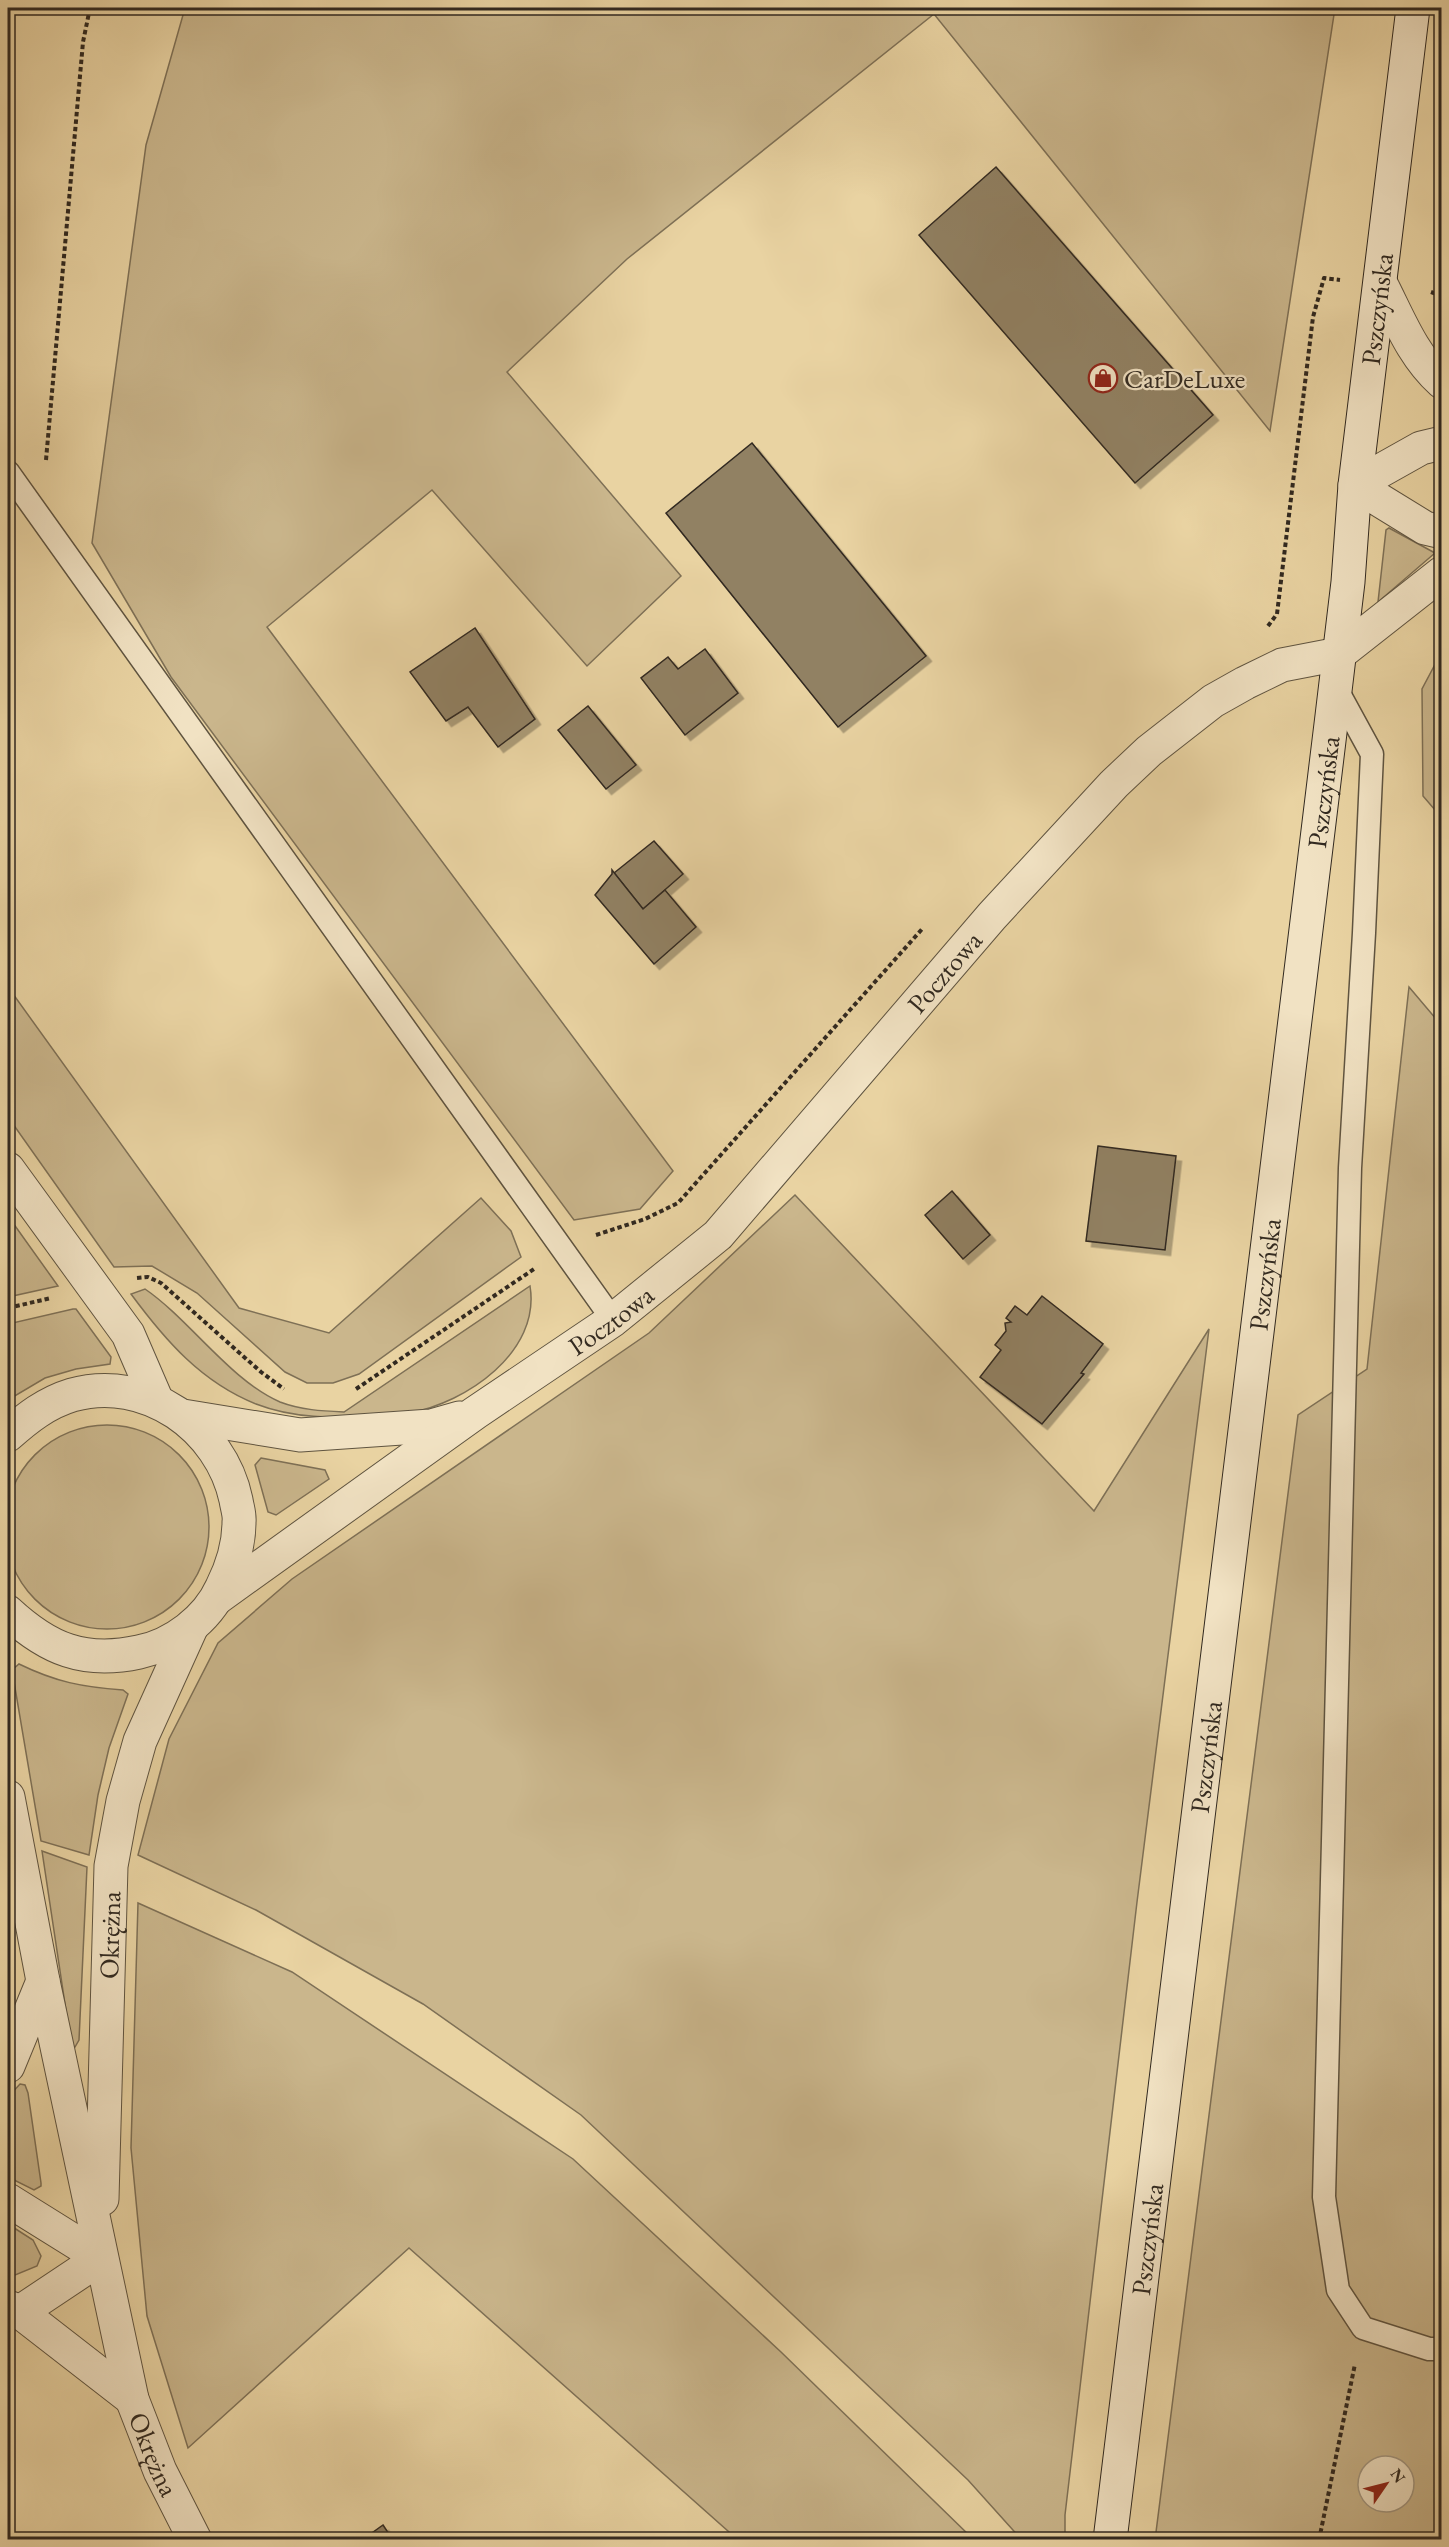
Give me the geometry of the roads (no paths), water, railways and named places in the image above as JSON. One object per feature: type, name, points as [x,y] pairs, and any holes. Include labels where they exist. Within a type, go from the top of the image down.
[{"type":"street","name":"Pszczyńska","points":[[1111,2528],[1336,688],[1355,485],[1413,8]]},
{"type":"street","points":[[1381,284],[1407,338],[1430,371],[1442,382]]},
{"type":"street","points":[[1442,443],[1421,448],[1355,485],[1425,528],[1442,532]]},
{"type":"street","name":"Pocztowa","points":[[217,1599],[475,1413],[613,1320],[718,1234],[992,916],[1114,784],[1149,751],[1213,701],[1245,683],[1282,665],[1340,654],[1442,573]]},
{"type":"street","points":[[8,1169],[128,1334],[170,1408],[213,1445],[232,1481],[240,1521],[234,1562],[217,1599],[192,1626],[155,1649],[113,1658],[71,1653],[33,1635],[8,1612]]},
{"type":"street","name":"Pocztowa","points":[[8,1436],[35,1411],[73,1395],[116,1391],[170,1408],[300,1435],[431,1426],[475,1413]]},
{"type":"street","name":"Okrężna","points":[[100,2258],[111,1866],[123,1801],[140,1741],[192,1626]]},
{"type":"street","name":"Okrężna","points":[[8,1797],[100,2258],[132,2399],[160,2471],[195,2540]]},
{"type":"street","points":[[8,2066],[43,1981]]},
{"type":"street","points":[[8,2200],[100,2258]]},
{"type":"street","name":"Okrężna","points":[[100,2258],[14,2309],[132,2399]]},
{"type":"lane","points":[[8,472],[613,1320]]},
{"type":"lane","points":[[1336,688],[1372,754],[1350,1168],[1324,2197],[1338,2290],[1363,2328],[1429,2349],[1442,2349]]},
{"type":"place","name":"CarDeLuxe","points":[[1103,378]]}]
